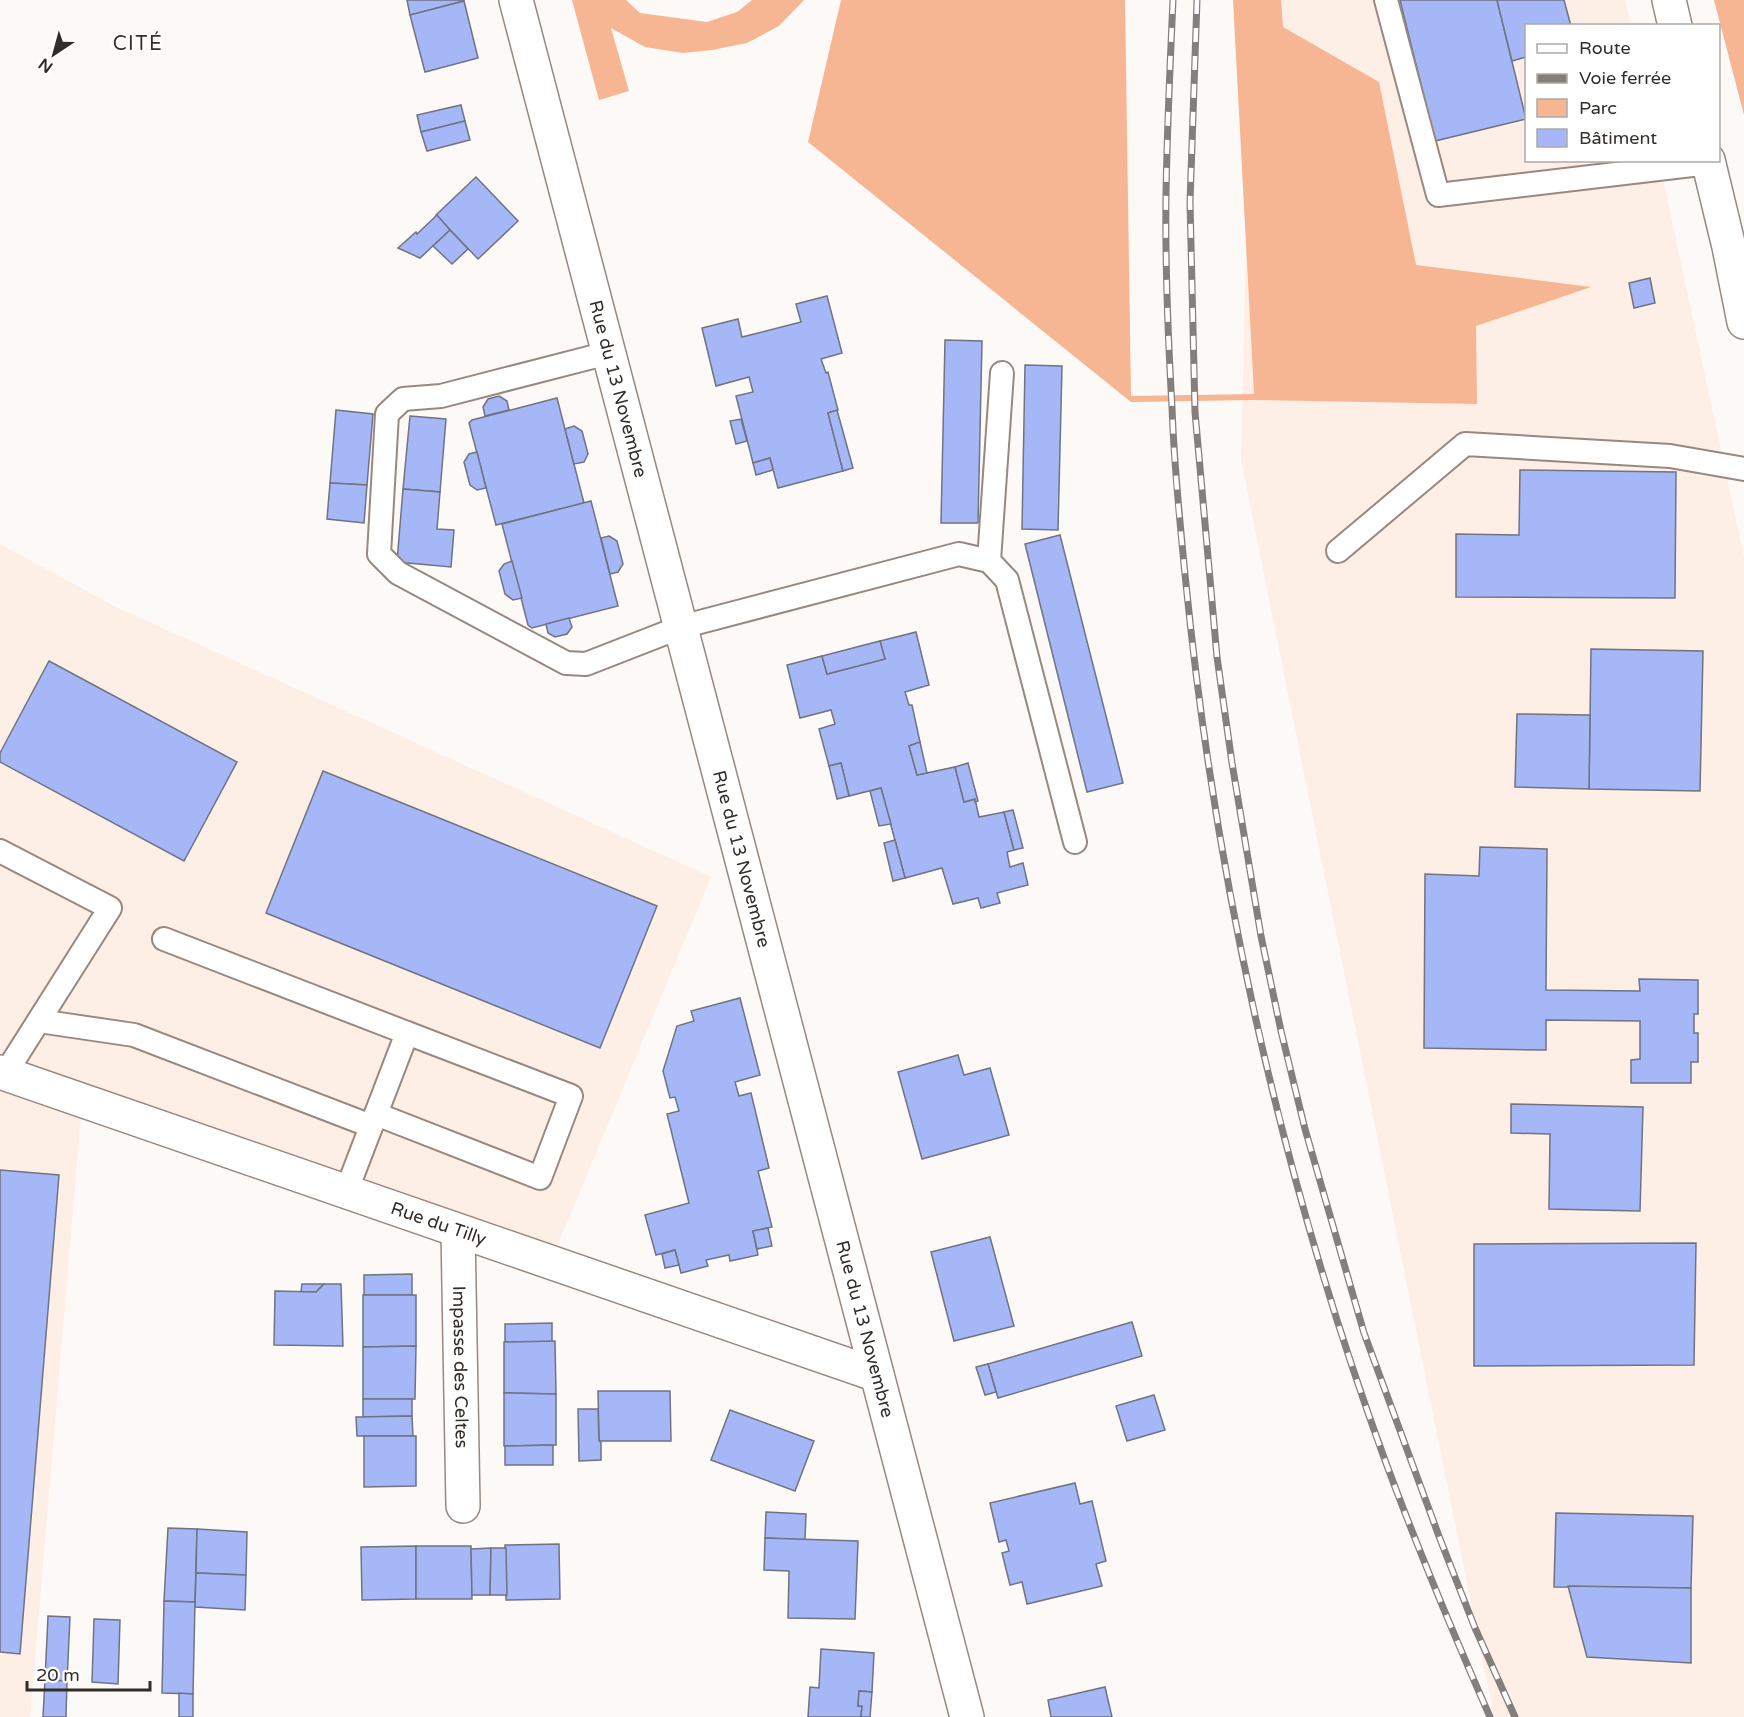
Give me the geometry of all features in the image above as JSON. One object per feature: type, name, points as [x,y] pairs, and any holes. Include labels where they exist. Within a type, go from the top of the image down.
[{"type":"street","name":"Rue du 13 Novembre","points":[[516,0],[967,1717]]},
{"type":"street","points":[[1669,0],[1675,24]]},
{"type":"street","points":[[1708,162],[1729,247],[1744,322]]},
{"type":"street","name":"Rue du Tilly","points":[[2,1073],[877,1375]]},
{"type":"street","name":"Impasse des Celtes","points":[[458,1231],[463,1506]]},
{"type":"lane","points":[[1386,0],[1438,195],[1708,162]]},
{"type":"lane","points":[[608,353],[441,396],[403,399],[387,414],[379,554],[398,573],[566,663],[586,664],[681,627],[959,554],[989,561],[1007,580],[1075,842]]},
{"type":"lane","points":[[989,561],[1002,373]]},
{"type":"lane","points":[[1338,551],[1465,444],[1670,456],[1744,469]]},
{"type":"lane","points":[[0,851],[110,909],[39,1021],[2,1073]]},
{"type":"lane","points":[[39,1021],[134,1035],[540,1178],[571,1096],[164,939]]},
{"type":"lane","points":[[346,1192],[407,1033]]},
{"type":"shaded area","points":[[1252,0],[1625,0],[1631,24],[1525,24],[1525,162],[1659,162],[1744,557],[1744,1717],[1494,1717],[1241,460]]},
{"type":"shaded area","points":[[0,544],[114,606],[711,877],[551,1261],[83,1091],[30,1717],[0,1717]]},
{"type":"green space","points":[[572,0],[626,0],[640,13],[707,22],[737,12],[752,0],[804,0],[779,26],[747,43],[712,50],[683,53],[645,47],[611,28],[629,91],[599,100]]},
{"type":"green space","points":[[841,0],[1125,0],[1131,396],[1254,394],[1233,0],[1281,0],[1283,27],[1379,82],[1416,265],[1591,287],[1476,326],[1477,404],[1253,400],[1131,402],[808,142]]},
{"type":"green space","points":[[1714,0],[1744,0],[1744,115]]},
{"type":"building","points":[[407,0],[464,0],[464,1],[410,15]]},
{"type":"building","points":[[1400,0],[1497,0],[1525,119],[1435,141]]},
{"type":"building","points":[[1497,0],[1564,0],[1570,24],[1525,24],[1525,57],[1512,61]]},
{"type":"building","points":[[464,1],[478,58],[425,72],[410,15]]},
{"type":"building","points":[[461,105],[465,121],[421,132],[417,115]]},
{"type":"building","points":[[465,121],[470,140],[427,151],[421,132]]},
{"type":"building","points":[[476,177],[518,221],[478,259],[436,215]]},
{"type":"building","points":[[437,215],[450,230],[420,258],[398,248],[416,232],[417,234]]},
{"type":"building","points":[[450,230],[468,249],[452,264],[433,246]]},
{"type":"building","points":[[1650,278],[1655,303],[1634,308],[1629,283]]},
{"type":"building","points":[[827,296],[842,353],[821,359],[826,373],[828,372],[838,410],[828,413],[843,471],[778,488],[770,458],[753,463],[736,396],[753,392],[749,377],[716,386],[702,328],[738,319],[742,337],[801,322],[796,304]]},
{"type":"building","points":[[945,340],[982,341],[978,523],[941,523]]},
{"type":"building","points":[[1025,365],[1062,366],[1058,530],[1022,529]]},
{"type":"building","points":[[499,396],[507,401],[509,410],[485,416],[483,407],[488,399]]},
{"type":"building","points":[[557,398],[584,503],[496,525],[469,423],[472,420]]},
{"type":"building","points":[[336,410],[373,414],[367,485],[330,483]]},
{"type":"building","points":[[837,410],[853,468],[843,471],[828,413]]},
{"type":"building","points":[[410,416],[446,419],[440,492],[403,489]]},
{"type":"building","points":[[741,419],[747,441],[736,444],[730,421]]},
{"type":"building","points":[[574,426],[582,431],[588,454],[584,462],[574,464],[565,429]]},
{"type":"building","points":[[477,452],[486,488],[477,490],[470,485],[464,462],[469,454]]},
{"type":"building","points":[[770,458],[773,470],[756,475],[753,463]]},
{"type":"building","points":[[1520,470],[1676,472],[1675,598],[1456,597],[1456,534],[1519,535]]},
{"type":"building","points":[[330,483],[367,485],[364,523],[327,519]]},
{"type":"building","points":[[403,489],[440,492],[437,529],[454,530],[451,567],[397,562]]},
{"type":"building","points":[[591,501],[618,606],[532,628],[528,625],[502,524]]},
{"type":"building","points":[[1060,535],[1123,783],[1087,792],[1025,544]]},
{"type":"building","points":[[609,536],[617,541],[623,564],[618,572],[610,574],[601,538]]},
{"type":"building","points":[[512,561],[522,598],[513,600],[505,594],[499,571],[504,564]]},
{"type":"building","points":[[569,618],[572,627],[567,634],[555,637],[548,633],[546,624]]},
{"type":"building","points":[[916,632],[929,685],[905,692],[909,705],[912,705],[920,742],[909,746],[917,775],[955,767],[964,802],[975,799],[979,817],[1004,812],[1014,850],[1007,852],[1010,867],[1023,863],[1028,885],[997,893],[1000,903],[981,908],[978,898],[953,904],[942,868],[905,878],[881,788],[849,796],[841,763],[829,766],[819,729],[835,724],[831,710],[800,718],[787,665],[822,656],[827,674],[885,659],[880,641]]},
{"type":"building","points":[[880,641],[885,659],[827,674],[822,656]]},
{"type":"building","points":[[1591,649],[1703,651],[1700,791],[1589,789]]},
{"type":"building","points":[[49,661],[237,762],[184,861],[0,762],[0,753]]},
{"type":"building","points":[[1517,714],[1590,715],[1589,789],[1515,787]]},
{"type":"building","points":[[920,742],[927,773],[917,775],[909,746]]},
{"type":"building","points":[[841,763],[849,796],[837,799],[829,766]]},
{"type":"building","points":[[968,763],[978,801],[975,802],[975,799],[964,802],[955,767]]},
{"type":"building","points":[[323,771],[657,906],[600,1048],[266,913]]},
{"type":"building","points":[[881,788],[891,824],[879,826],[870,791]]},
{"type":"building","points":[[1013,810],[1023,848],[1014,850],[1004,812]]},
{"type":"building","points":[[895,840],[905,878],[893,881],[884,843]]},
{"type":"building","points":[[1480,847],[1547,849],[1546,990],[1640,991],[1639,979],[1698,980],[1698,1014],[1694,1014],[1694,1033],[1698,1033],[1698,1062],[1691,1062],[1691,1083],[1631,1083],[1631,1060],[1640,1059],[1640,1021],[1546,1020],[1546,1050],[1424,1048],[1425,874],[1479,876]]},
{"type":"building","points":[[740,998],[760,1075],[735,1082],[739,1096],[751,1093],[769,1168],[758,1171],[772,1227],[753,1231],[758,1255],[730,1261],[729,1255],[706,1260],[708,1266],[681,1273],[675,1250],[656,1255],[645,1215],[689,1203],[667,1114],[679,1111],[675,1097],[670,1098],[663,1071],[677,1026],[694,1021],[691,1011]]},
{"type":"building","points":[[958,1055],[964,1075],[990,1068],[1009,1135],[922,1159],[898,1072]]},
{"type":"building","points":[[1511,1104],[1643,1107],[1640,1211],[1549,1209],[1550,1134],[1511,1133]]},
{"type":"building","points":[[0,1170],[59,1175],[20,1654],[0,1652]]},
{"type":"building","points":[[768,1228],[772,1246],[757,1249],[753,1231]]},
{"type":"building","points":[[990,1237],[1014,1326],[954,1341],[931,1252]]},
{"type":"building","points":[[1696,1243],[1694,1365],[1474,1366],[1474,1244]]},
{"type":"building","points":[[675,1250],[679,1265],[665,1268],[662,1254]]},
{"type":"building","points":[[412,1274],[412,1295],[364,1295],[364,1275]]},
{"type":"building","points":[[302,1284],[324,1284],[316,1292],[301,1292]]},
{"type":"building","points":[[324,1284],[341,1284],[343,1346],[274,1345],[275,1291],[316,1292]]},
{"type":"building","points":[[363,1295],[416,1295],[416,1346],[363,1347]]},
{"type":"building","points":[[1132,1322],[1142,1356],[998,1398],[988,1364]]},
{"type":"building","points":[[552,1323],[552,1342],[505,1342],[505,1324]]},
{"type":"building","points":[[555,1341],[556,1394],[504,1393],[504,1342]]},
{"type":"building","points":[[416,1346],[415,1399],[363,1399],[363,1347]]},
{"type":"building","points":[[988,1364],[996,1392],[985,1395],[976,1367]]},
{"type":"building","points":[[598,1391],[670,1391],[671,1441],[599,1441]]},
{"type":"building","points":[[504,1393],[556,1394],[556,1445],[504,1446]]},
{"type":"building","points":[[1154,1395],[1165,1430],[1127,1441],[1116,1406]]},
{"type":"building","points":[[363,1399],[412,1399],[412,1416],[363,1417]]},
{"type":"building","points":[[578,1409],[598,1409],[601,1460],[579,1461]]},
{"type":"building","points":[[730,1410],[814,1441],[795,1491],[711,1460]]},
{"type":"building","points":[[412,1416],[413,1436],[357,1436],[356,1417]]},
{"type":"building","points":[[364,1436],[416,1436],[416,1486],[364,1487]]},
{"type":"building","points":[[553,1445],[553,1465],[505,1465],[505,1446]]},
{"type":"building","points":[[1075,1483],[1080,1504],[1092,1501],[1106,1561],[1096,1564],[1102,1586],[1027,1604],[1022,1582],[1010,1585],[1002,1553],[1009,1551],[1006,1540],[999,1542],[990,1503]]},
{"type":"building","points":[[766,1512],[806,1514],[805,1540],[765,1538]]},
{"type":"building","points":[[1556,1513],[1693,1516],[1691,1588],[1554,1587]]},
{"type":"building","points":[[168,1528],[197,1529],[195,1602],[164,1601]]},
{"type":"building","points":[[197,1529],[247,1532],[246,1575],[196,1573]]},
{"type":"building","points":[[765,1538],[858,1541],[855,1619],[788,1618],[789,1571],[764,1570]]},
{"type":"building","points":[[559,1544],[560,1599],[506,1600],[505,1545]]},
{"type":"building","points":[[416,1546],[416,1599],[362,1600],[361,1547]]},
{"type":"building","points":[[416,1546],[471,1546],[472,1599],[416,1599]]},
{"type":"building","points":[[491,1548],[490,1595],[472,1595],[471,1549]]},
{"type":"building","points":[[491,1548],[506,1548],[507,1595],[490,1595]]},
{"type":"building","points":[[196,1573],[246,1575],[245,1610],[195,1607]]},
{"type":"building","points":[[1568,1586],[1691,1588],[1691,1663],[1587,1657]]},
{"type":"building","points":[[164,1601],[195,1602],[193,1694],[162,1693]]},
{"type":"building","points":[[48,1616],[70,1617],[67,1681],[45,1680]]},
{"type":"building","points":[[94,1619],[120,1620],[118,1684],[92,1682]]},
{"type":"building","points":[[821,1649],[874,1653],[872,1692],[859,1691],[858,1706],[862,1706],[861,1717],[808,1717],[810,1687],[819,1688]]},
{"type":"building","points":[[45,1680],[67,1681],[66,1717],[43,1717]]},
{"type":"building","points":[[1105,1687],[1112,1717],[1051,1717],[1048,1700]]},
{"type":"building","points":[[859,1691],[872,1692],[870,1717],[861,1717],[862,1706],[858,1706]]},
{"type":"building","points":[[179,1693],[193,1694],[193,1717],[179,1717]]},
{"type":"railway","points":[[1173,0],[1168,122],[1166,275],[1174,451],[1199,696],[1215,808],[1235,919],[1258,1030],[1285,1139],[1315,1248],[1349,1356],[1386,1463],[1449,1622],[1490,1717]]},
{"type":"railway","points":[[1197,0],[1190,202],[1195,412],[1217,657],[1261,936],[1305,1129],[1364,1333],[1440,1539],[1475,1628],[1515,1717]]},
{"type":"district","name":"CITÉ","points":[[138,44]]}]
